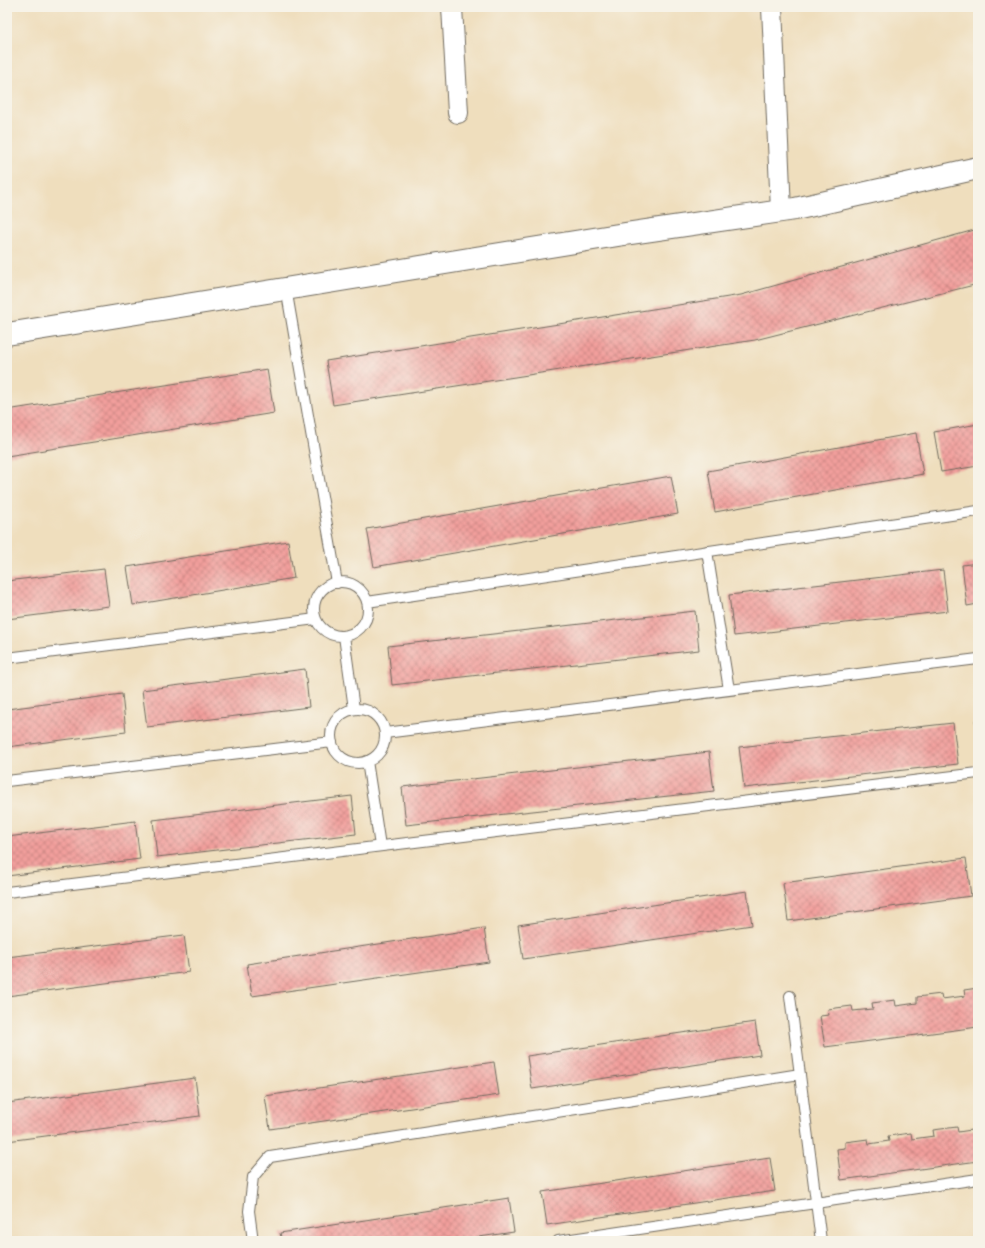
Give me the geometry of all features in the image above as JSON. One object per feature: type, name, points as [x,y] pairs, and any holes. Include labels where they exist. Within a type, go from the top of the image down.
[{"type":"street","points":[[452,7],[458,113]]},
{"type":"street","points":[[772,7],[781,211]]},
{"type":"street","points":[[7,334],[618,235],[781,211],[978,168]]},
{"type":"lane","points":[[286,288],[337,583]]},
{"type":"lane","points":[[367,602],[978,510]]},
{"type":"lane","points":[[707,551],[729,690]]},
{"type":"lane","points":[[343,582],[360,590],[366,598],[368,607],[367,617],[362,626],[354,633],[344,636],[334,635],[324,630],[316,619],[314,608],[319,594],[326,587],[337,583],[343,582]]},
{"type":"lane","points":[[7,658],[316,619]]},
{"type":"lane","points":[[344,636],[354,709]]},
{"type":"lane","points":[[385,733],[978,659]]},
{"type":"lane","points":[[354,709],[363,709],[371,712],[383,725],[385,733],[381,751],[375,757],[358,763],[349,761],[335,750],[331,734],[336,721],[341,715],[354,709]]},
{"type":"lane","points":[[7,781],[332,742]]},
{"type":"lane","points":[[367,761],[380,846]]},
{"type":"lane","points":[[7,892],[978,772]]},
{"type":"lane","points":[[790,996],[821,1241]]},
{"type":"lane","points":[[252,1241],[249,1211],[253,1177],[270,1157],[800,1074]]},
{"type":"lane","points":[[558,1241],[978,1179]]},
{"type":"building","points":[[978,229],[978,284],[755,340],[333,405],[326,361],[741,295]]},
{"type":"building","points":[[267,369],[274,413],[7,456],[7,410]]},
{"type":"building","points":[[978,424],[978,466],[941,472],[934,432]]},
{"type":"building","points":[[916,433],[923,474],[715,512],[708,471]]},
{"type":"building","points":[[671,476],[678,514],[374,567],[367,529]]},
{"type":"building","points":[[288,541],[294,578],[133,605],[127,567]]},
{"type":"building","points":[[978,563],[978,604],[967,606],[962,565]]},
{"type":"building","points":[[104,569],[109,606],[7,619],[7,581]]},
{"type":"building","points":[[943,570],[948,611],[734,636],[729,595]]},
{"type":"building","points":[[695,611],[699,650],[392,685],[388,646]]},
{"type":"building","points":[[305,669],[309,707],[147,727],[142,690]]},
{"type":"building","points":[[122,694],[126,732],[7,747],[7,709]]},
{"type":"building","points":[[975,720],[978,720],[978,734],[977,734]]},
{"type":"building","points":[[953,723],[958,764],[744,788],[739,747]]},
{"type":"building","points":[[709,752],[714,791],[406,825],[402,787]]},
{"type":"building","points":[[352,796],[356,834],[157,857],[153,820]]},
{"type":"building","points":[[135,821],[140,859],[7,876],[7,837]]},
{"type":"building","points":[[966,858],[971,896],[788,921],[783,883]]},
{"type":"building","points":[[747,891],[752,925],[523,959],[518,925]]},
{"type":"building","points":[[484,928],[489,962],[252,996],[247,964]]},
{"type":"building","points":[[184,935],[189,972],[7,996],[7,957]]},
{"type":"building","points":[[978,988],[978,1027],[825,1047],[820,1016],[829,1015],[828,1009],[852,1006],[853,1011],[873,1009],[872,1003],[895,1000],[896,1006],[917,1003],[917,997],[941,994],[942,999],[965,996],[964,990]]},
{"type":"building","points":[[755,1022],[760,1055],[532,1089],[527,1056]]},
{"type":"building","points":[[494,1062],[499,1095],[270,1129],[265,1096]]},
{"type":"building","points":[[195,1078],[200,1116],[7,1141],[7,1103]]},
{"type":"building","points":[[957,1127],[958,1132],[978,1129],[978,1161],[841,1180],[837,1149],[845,1148],[845,1142],[868,1139],[869,1144],[889,1141],[888,1136],[911,1133],[912,1139],[934,1136],[933,1130]]},
{"type":"building","points":[[770,1158],[775,1191],[547,1225],[542,1192]]},
{"type":"building","points":[[509,1198],[514,1232],[451,1241],[282,1241],[280,1233]]},
{"type":"building","points":[[209,1238],[210,1241],[194,1241],[194,1240]]}]
